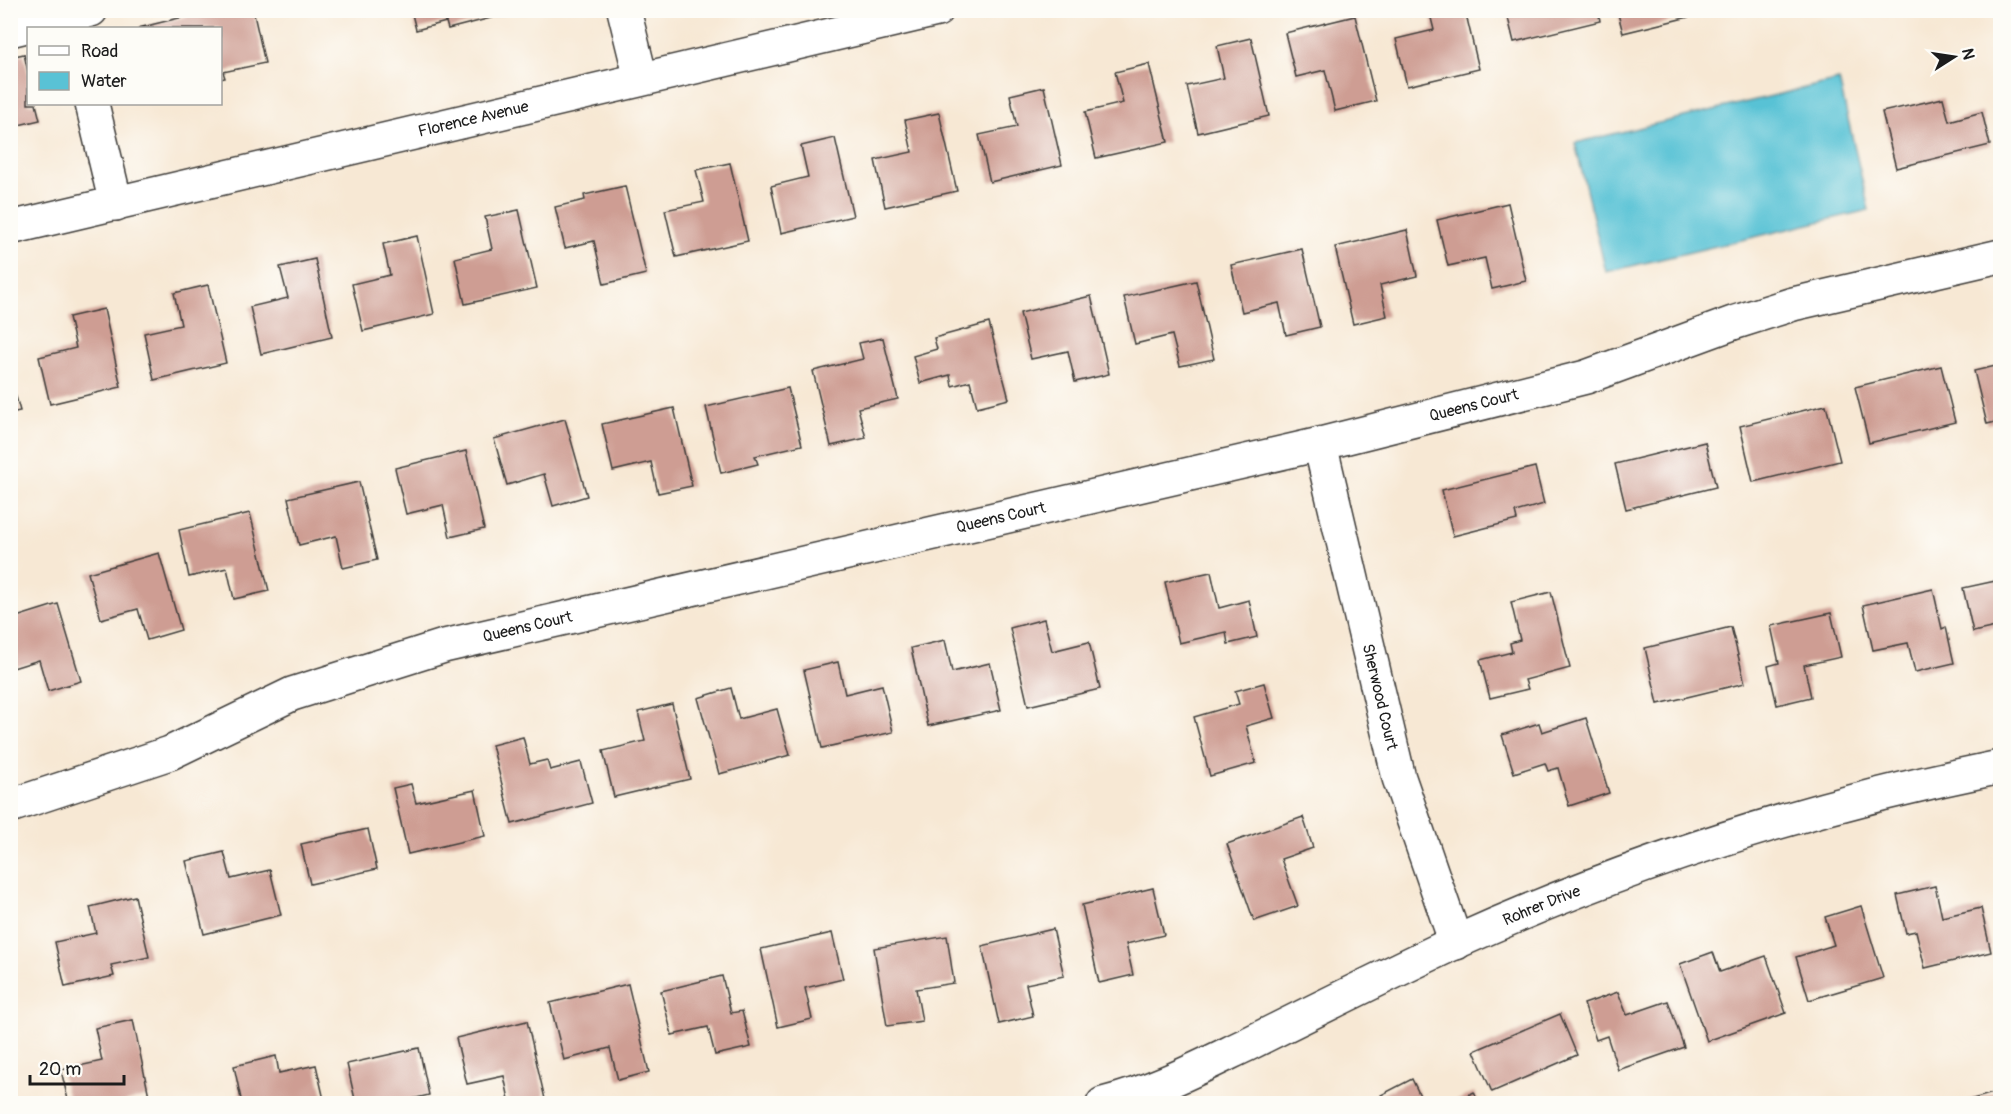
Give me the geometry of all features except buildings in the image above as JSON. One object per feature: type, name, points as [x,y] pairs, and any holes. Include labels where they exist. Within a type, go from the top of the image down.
[{"type":"street","points":[[624,10],[641,79]]},
{"type":"street","name":"Florence Avenue","points":[[10,228],[937,10]]},
{"type":"street","points":[[10,14],[14,29],[79,18]]},
{"type":"street","points":[[93,105],[116,204]]},
{"type":"street","name":"Queens Court","points":[[10,806],[170,753],[292,693],[444,646],[1320,444],[1586,378],[1733,323],[1793,304],[2001,256]]},
{"type":"street","name":"Sherwood Court","points":[[1320,444],[1399,778],[1456,943]]},
{"type":"street","name":"Rohrer Drive","points":[[1103,1104],[1144,1091],[1201,1067],[1456,943],[1637,869],[1715,842],[1921,783],[2001,767]]},
{"type":"water","points":[[1839,80],[1869,210],[1606,272],[1575,143]]}]
